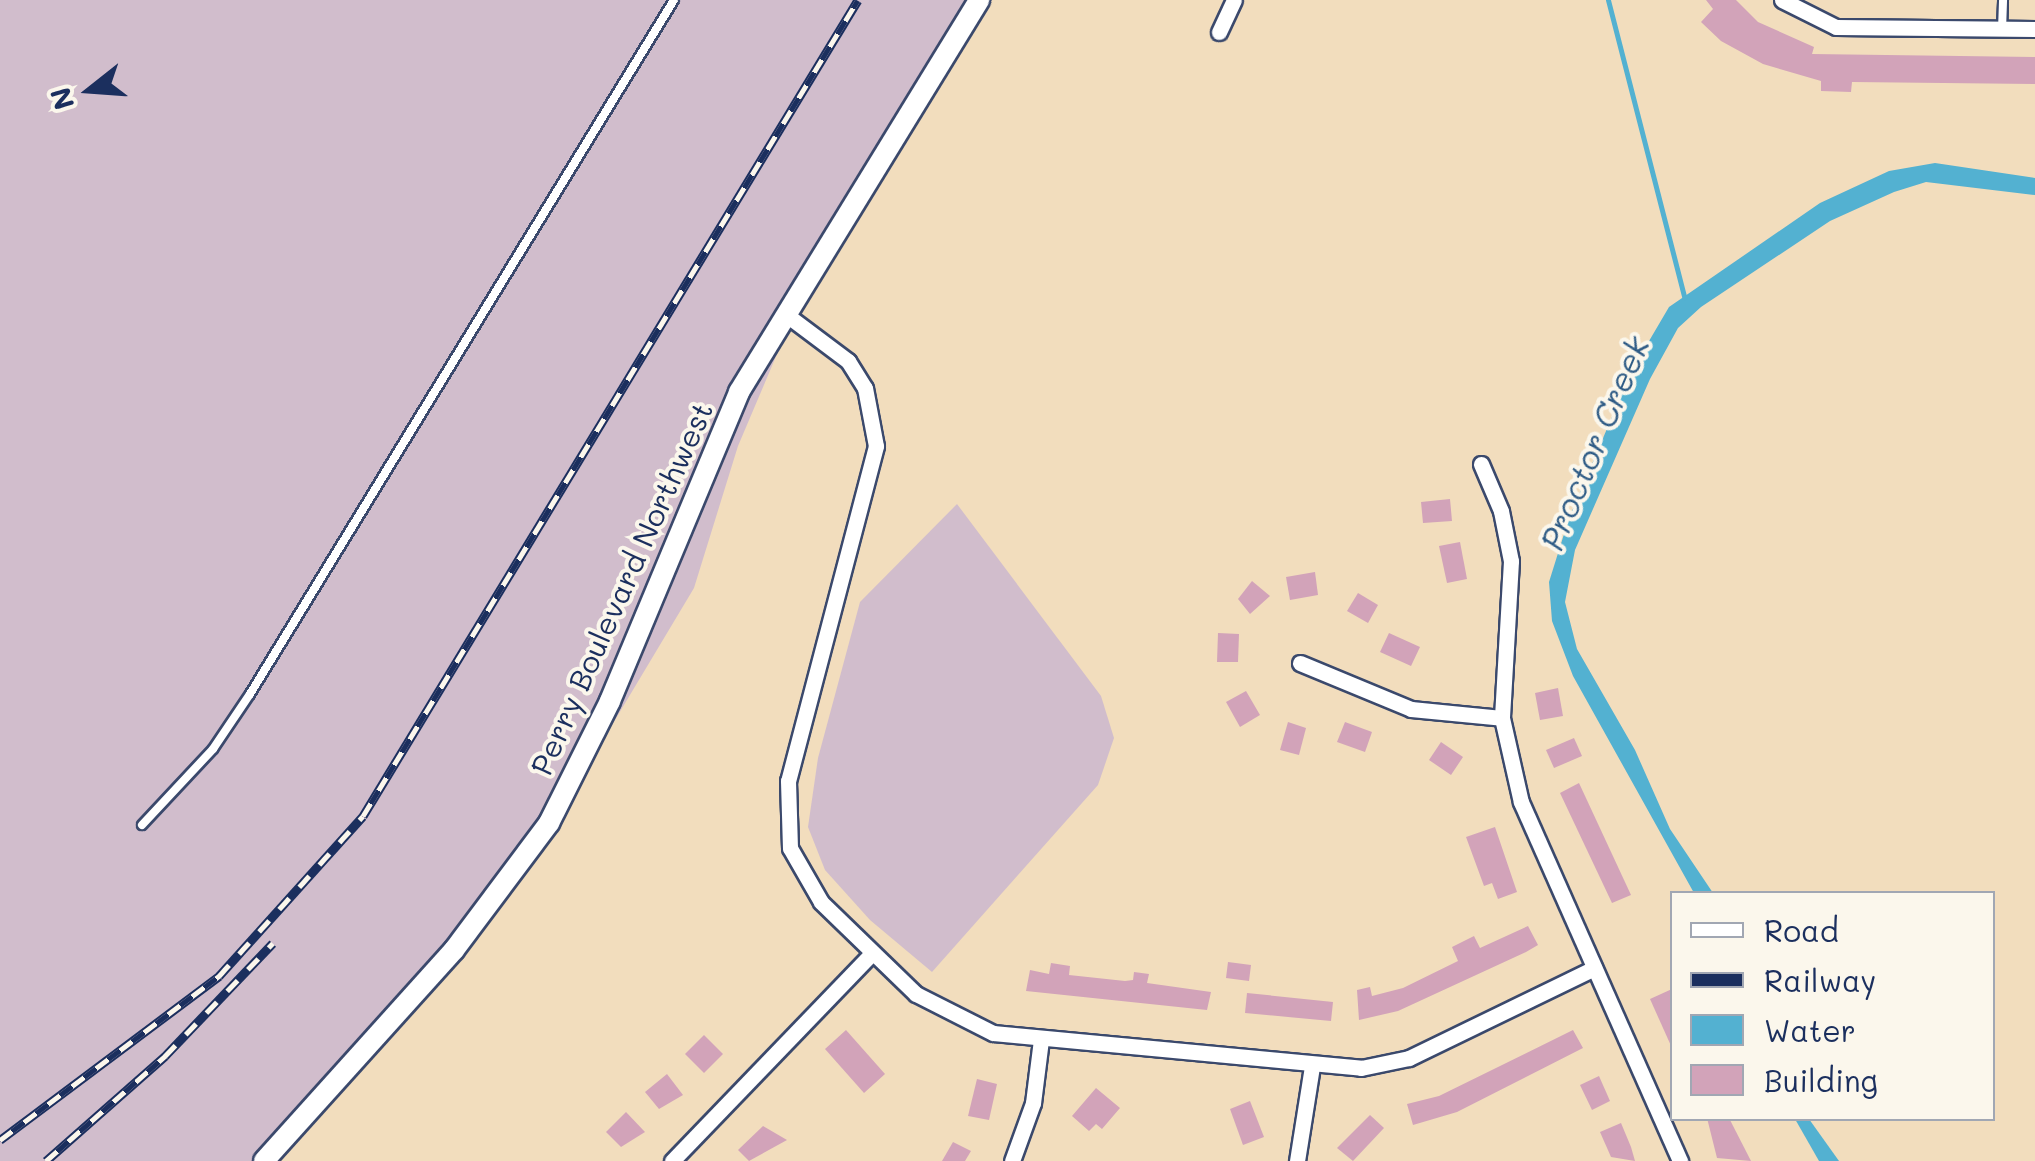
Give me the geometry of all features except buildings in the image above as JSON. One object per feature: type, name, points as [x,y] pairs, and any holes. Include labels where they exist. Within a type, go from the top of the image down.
[{"type":"street","name":"Perry Boulevard Northwest","points":[[264,1161],[454,950],[549,822],[610,701],[739,392],[979,0]]},
{"type":"street","points":[[1219,32],[1234,0]]},
{"type":"street","points":[[1782,0],[1836,27],[2035,29]]},
{"type":"street","points":[[788,316],[848,361],[875,424],[872,473],[784,812],[790,848],[804,881],[872,952],[950,1016],[993,1033],[1042,1040],[1362,1068],[1410,1058],[1594,968]]},
{"type":"street","points":[[1482,464],[1501,510],[1512,561],[1502,718],[1520,802],[1680,1161]]},
{"type":"street","points":[[1300,663],[1411,709],[1502,718]]},
{"type":"street","points":[[672,1161],[872,952]]},
{"type":"street","points":[[1012,1161],[1033,1103],[1042,1040]]},
{"type":"street","points":[[1297,1161],[1312,1066]]},
{"type":"lane","points":[[142,825],[213,748],[250,694],[674,0]]},
{"type":"lane","points":[[2002,30],[2003,0]]},
{"type":"shaded area","points":[[0,0],[987,0],[802,295],[738,446],[694,588],[612,725],[515,868],[267,1161],[0,1161]]},
{"type":"shaded area","points":[[957,504],[1101,696],[1114,738],[1098,785],[932,972],[870,920],[825,870],[808,827],[818,758],[860,602]]},
{"type":"water","points":[[1935,163],[2035,178],[2035,195],[1926,182],[1894,192],[1830,221],[1701,307],[1678,328],[1650,379],[1575,550],[1565,602],[1577,649],[1635,750],[1670,829],[1712,891],[1693,891],[1573,676],[1552,621],[1549,582],[1569,518],[1632,370],[1669,307],[1820,203],[1889,171]]},
{"type":"water","points":[[1796,1121],[1810,1121],[1839,1161],[1819,1161]]},
{"type":"waterway","points":[[1608,0],[1684,297]]},
{"type":"railway","points":[[0,1140],[219,976],[363,816],[858,0]]},
{"type":"railway","points":[[46,1161],[165,1056],[273,943]]},
{"type":"water label","name":"Proctor Creek","points":[[1594,443]]}]
